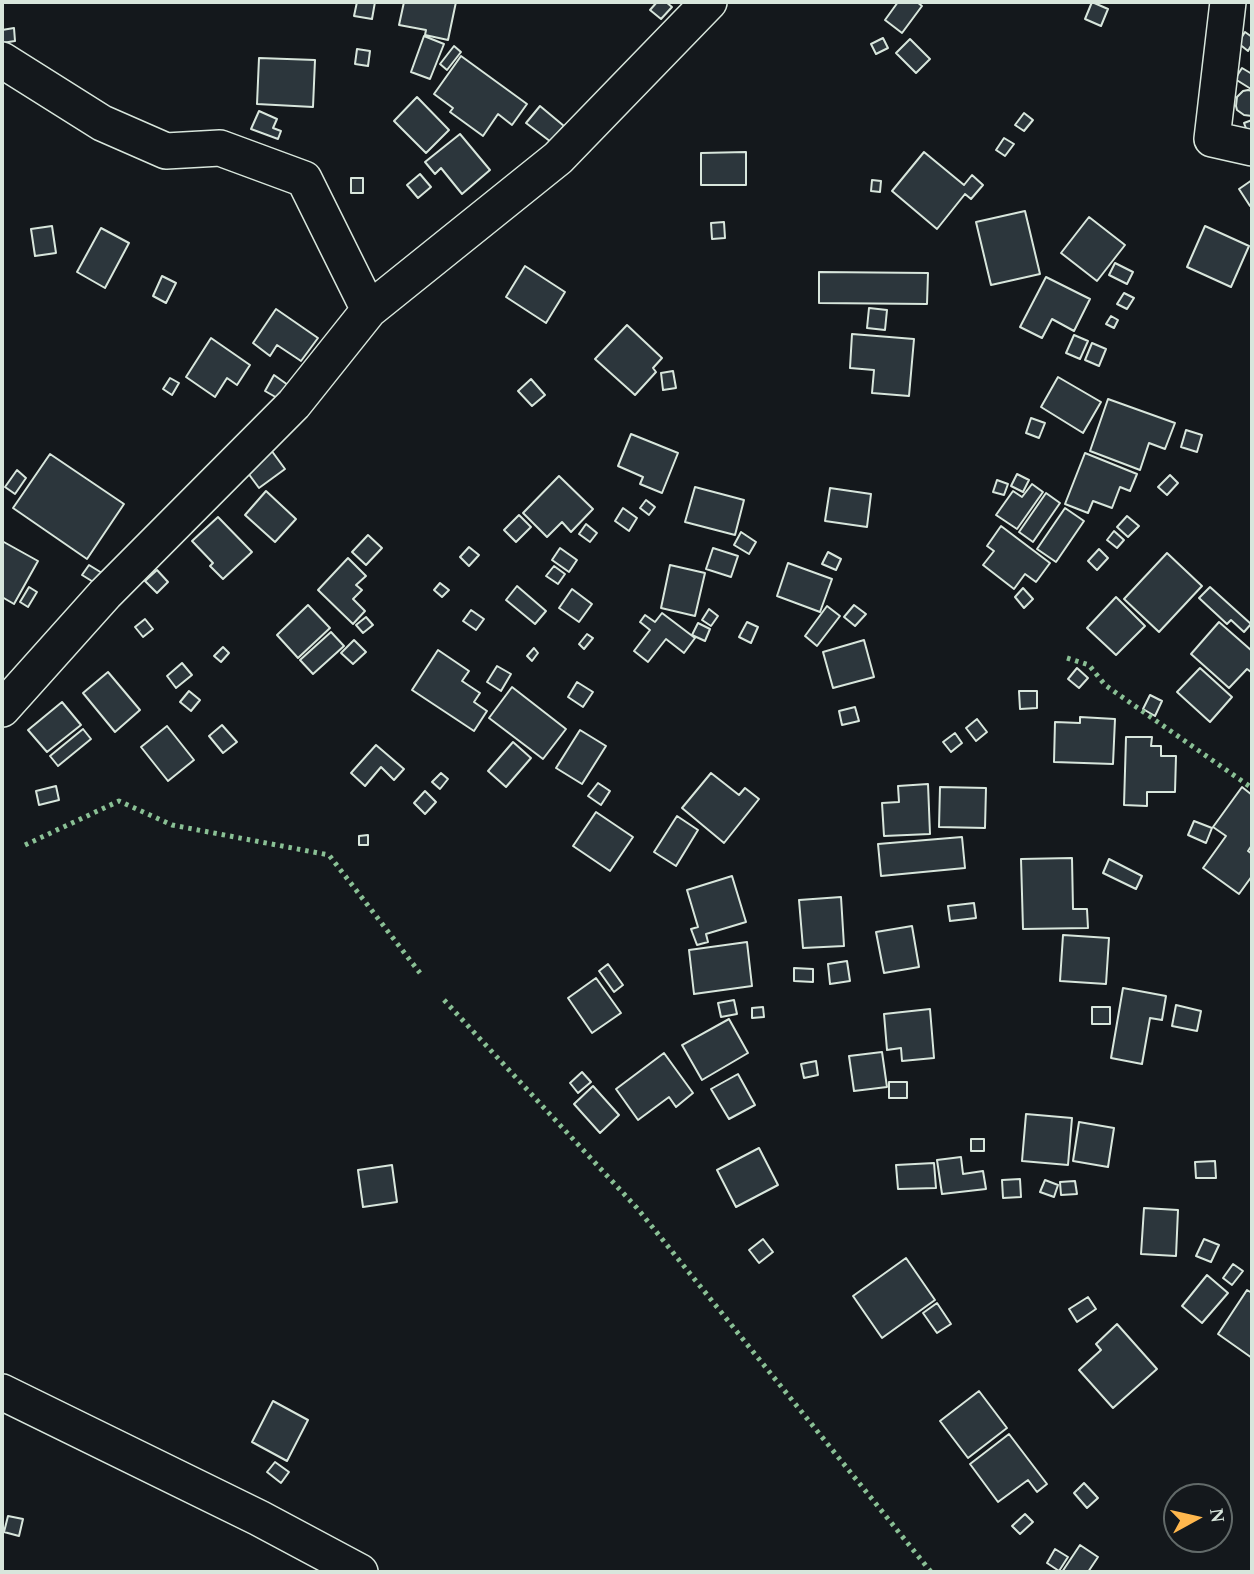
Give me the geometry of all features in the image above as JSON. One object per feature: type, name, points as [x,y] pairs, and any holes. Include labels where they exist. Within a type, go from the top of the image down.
[{"type":"street","points":[[2,709],[105,594],[294,404],[369,310],[558,158],[709,2]]},
{"type":"street","points":[[1228,2],[1212,139],[1252,148]]},
{"type":"street","points":[[2,60],[102,123],[166,151],[220,148],[304,179],[369,310]]},
{"type":"street","points":[[2,1392],[259,1518],[360,1572]]},
{"type":"building","points":[[357,2],[375,2],[372,19],[354,16]]},
{"type":"building","points":[[404,2],[456,2],[448,40],[425,35],[426,30],[399,25]]},
{"type":"building","points":[[657,2],[666,2],[672,7],[661,19],[650,10]]},
{"type":"building","points":[[898,2],[917,2],[922,6],[902,33],[885,20]]},
{"type":"building","points":[[1092,2],[1108,9],[1101,26],[1085,19]]},
{"type":"building","points":[[14,28],[15,41],[2,43],[2,30]]},
{"type":"building","points":[[1245,32],[1252,37],[1248,51],[1238,43]]},
{"type":"building","points":[[424,36],[444,44],[430,79],[411,72]]},
{"type":"building","points":[[883,38],[888,48],[876,54],[871,44]]},
{"type":"building","points":[[910,39],[930,59],[916,73],[896,53]]},
{"type":"building","points":[[454,46],[461,52],[447,70],[440,64]]},
{"type":"building","points":[[357,49],[370,51],[368,66],[355,64]]},
{"type":"building","points":[[461,56],[527,104],[512,125],[498,114],[483,136],[450,112],[453,108],[434,94]]},
{"type":"building","points":[[259,58],[315,60],[313,107],[257,104]]},
{"type":"building","points":[[1242,68],[1252,74],[1251,89],[1235,79]]},
{"type":"building","points":[[1248,90],[1252,91],[1252,116],[1244,115],[1236,106],[1237,97]]},
{"type":"building","points":[[417,97],[449,130],[426,153],[394,121]]},
{"type":"building","points":[[540,106],[564,126],[551,142],[526,123]]},
{"type":"building","points":[[259,111],[277,119],[273,128],[281,131],[278,139],[251,129]]},
{"type":"building","points":[[1024,113],[1033,120],[1024,131],[1015,125]]},
{"type":"building","points":[[1252,120],[1252,138],[1250,139],[1244,123]]},
{"type":"building","points":[[460,134],[490,170],[462,194],[441,168],[435,174],[425,162]]},
{"type":"building","points":[[1004,138],[1014,144],[1005,156],[996,150]]},
{"type":"building","points":[[746,152],[746,185],[701,185],[701,153]]},
{"type":"building","points":[[924,152],[964,185],[972,175],[983,185],[971,199],[965,194],[937,229],[892,191]]},
{"type":"building","points":[[420,174],[431,187],[418,198],[407,185]]},
{"type":"building","points":[[351,178],[363,178],[363,193],[351,193]]},
{"type":"building","points":[[872,180],[881,181],[880,192],[871,191]]},
{"type":"building","points":[[1252,180],[1252,205],[1250,206],[1239,189]]},
{"type":"building","points":[[1025,211],[1040,274],[991,285],[976,222]]},
{"type":"building","points":[[1089,217],[1125,245],[1097,281],[1061,253]]},
{"type":"building","points":[[724,222],[725,238],[712,239],[711,223]]},
{"type":"building","points":[[52,226],[56,253],[35,256],[31,229]]},
{"type":"building","points":[[1205,226],[1249,246],[1231,287],[1187,267]]},
{"type":"building","points":[[101,228],[129,243],[105,288],[77,272]]},
{"type":"building","points":[[1115,263],[1133,272],[1127,284],[1109,275]]},
{"type":"building","points":[[525,266],[565,292],[546,323],[506,297]]},
{"type":"building","points":[[819,272],[928,273],[927,304],[819,303]]},
{"type":"building","points":[[162,276],[176,283],[166,303],[153,296]]},
{"type":"building","points":[[1046,277],[1090,299],[1074,331],[1052,319],[1042,338],[1020,327]]},
{"type":"building","points":[[1124,293],[1134,298],[1127,309],[1117,304]]},
{"type":"building","points":[[869,308],[887,310],[885,330],[867,328]]},
{"type":"building","points":[[276,309],[318,338],[301,361],[277,345],[270,356],[253,343]]},
{"type":"building","points":[[1111,316],[1118,320],[1114,328],[1106,324]]},
{"type":"building","points":[[627,325],[662,358],[653,368],[656,372],[635,395],[595,359]]},
{"type":"building","points":[[852,334],[914,339],[909,396],[872,393],[874,370],[850,368]]},
{"type":"building","points":[[1074,335],[1088,341],[1080,359],[1066,353]]},
{"type":"building","points":[[211,338],[250,365],[237,385],[227,378],[215,397],[186,377]]},
{"type":"building","points":[[1092,343],[1106,349],[1099,366],[1085,360]]},
{"type":"building","points":[[673,371],[676,388],[663,390],[661,373]]},
{"type":"building","points":[[274,375],[288,385],[279,399],[265,391]]},
{"type":"building","points":[[1058,377],[1101,402],[1083,433],[1041,407]]},
{"type":"building","points":[[170,378],[179,383],[172,395],[163,389]]},
{"type":"building","points":[[531,379],[545,395],[532,406],[518,391]]},
{"type":"building","points":[[1108,399],[1175,423],[1165,449],[1149,443],[1140,470],[1090,451]]},
{"type":"building","points":[[1031,418],[1045,423],[1039,438],[1026,433]]},
{"type":"building","points":[[1186,430],[1202,435],[1197,452],[1181,447]]},
{"type":"building","points":[[631,434],[678,453],[662,493],[640,484],[643,477],[618,466]]},
{"type":"building","points":[[271,450],[285,469],[259,488],[245,469]]},
{"type":"building","points":[[1085,453],[1137,474],[1130,491],[1120,487],[1112,508],[1093,501],[1088,513],[1065,504]]},
{"type":"building","points":[[50,454],[124,504],[87,559],[13,508]]},
{"type":"building","points":[[17,470],[26,478],[15,494],[5,487]]},
{"type":"building","points":[[1017,474],[1029,480],[1023,492],[1011,486]]},
{"type":"building","points":[[1170,475],[1178,483],[1167,495],[1158,487]]},
{"type":"building","points":[[559,476],[593,509],[571,532],[562,522],[547,537],[523,513]]},
{"type":"building","points":[[997,480],[1008,484],[1004,495],[993,492]]},
{"type":"building","points":[[1032,484],[1043,492],[1017,529],[996,515],[1013,491],[1022,497]]},
{"type":"building","points":[[695,487],[744,500],[735,535],[685,522]]},
{"type":"building","points":[[830,488],[871,494],[867,527],[825,521]]},
{"type":"building","points":[[266,491],[296,519],[275,542],[245,515]]},
{"type":"building","points":[[1046,493],[1060,503],[1033,542],[1019,532]]},
{"type":"building","points":[[646,500],[655,507],[649,515],[640,508]]},
{"type":"building","points":[[623,508],[637,518],[629,531],[615,521]]},
{"type":"building","points":[[1065,508],[1084,521],[1056,562],[1037,549]]},
{"type":"building","points":[[519,515],[531,527],[516,542],[504,530]]},
{"type":"building","points":[[1127,516],[1139,526],[1128,537],[1117,527]]},
{"type":"building","points":[[218,517],[252,552],[223,579],[210,566],[213,563],[192,541]]},
{"type":"building","points":[[586,524],[597,533],[590,542],[579,534]]},
{"type":"building","points":[[1001,526],[1050,563],[1036,582],[1025,574],[1014,589],[983,565],[994,551],[987,546]]},
{"type":"building","points":[[1114,531],[1124,540],[1117,548],[1107,540]]},
{"type":"building","points":[[741,532],[756,542],[749,554],[734,545]]},
{"type":"building","points":[[368,535],[382,548],[366,565],[352,552]]},
{"type":"building","points":[[2,541],[38,561],[14,604],[2,597]]},
{"type":"building","points":[[469,547],[479,555],[469,566],[460,557]]},
{"type":"building","points":[[560,548],[577,560],[569,572],[552,560]]},
{"type":"building","points":[[713,548],[738,556],[731,577],[706,569]]},
{"type":"building","points":[[1099,549],[1108,558],[1097,570],[1088,561]]},
{"type":"building","points":[[828,552],[841,559],[836,570],[822,564]]},
{"type":"building","points":[[1167,553],[1202,586],[1159,632],[1124,599]]},
{"type":"building","points":[[348,558],[366,576],[356,585],[362,590],[353,599],[365,611],[353,624],[318,590]]},
{"type":"building","points":[[788,563],[832,579],[820,612],[777,596]]},
{"type":"building","points":[[89,565],[102,573],[95,583],[82,575]]},
{"type":"building","points":[[670,565],[705,573],[695,616],[661,608]]},
{"type":"building","points":[[554,566],[565,574],[558,584],[546,576]]},
{"type":"building","points":[[157,570],[168,582],[157,593],[145,581]]},
{"type":"building","points":[[440,583],[449,590],[442,597],[434,590]]},
{"type":"building","points":[[517,586],[546,611],[535,624],[506,600]]},
{"type":"building","points":[[29,587],[37,592],[28,607],[20,602]]},
{"type":"building","points":[[1210,587],[1251,624],[1244,632],[1231,620],[1227,624],[1199,598]]},
{"type":"building","points":[[1023,588],[1033,599],[1024,608],[1015,597]]},
{"type":"building","points":[[572,589],[592,604],[579,622],[559,608]]},
{"type":"building","points":[[1116,597],[1145,626],[1116,655],[1087,628]]},
{"type":"building","points":[[308,605],[330,628],[298,658],[277,635]]},
{"type":"building","points":[[854,605],[866,614],[855,626],[844,617]]},
{"type":"building","points":[[827,606],[840,616],[817,646],[805,636]]},
{"type":"building","points":[[709,609],[718,616],[711,626],[702,620]]},
{"type":"building","points":[[471,610],[484,619],[476,630],[463,621]]},
{"type":"building","points":[[662,613],[695,638],[684,653],[666,639],[648,662],[634,651],[650,630],[640,622],[645,615],[655,622]]},
{"type":"building","points":[[366,617],[373,625],[363,633],[356,625]]},
{"type":"building","points":[[145,619],[153,629],[143,637],[135,627]]},
{"type":"building","points":[[747,622],[758,627],[751,643],[739,637]]},
{"type":"building","points":[[1219,622],[1252,651],[1252,671],[1247,669],[1229,688],[1191,654]]},
{"type":"building","points":[[698,623],[710,629],[705,641],[692,635]]},
{"type":"building","points":[[331,632],[344,646],[313,674],[300,660]]},
{"type":"building","points":[[587,634],[593,638],[584,649],[579,644]]},
{"type":"building","points":[[354,640],[366,652],[353,664],[341,653]]},
{"type":"building","points":[[864,640],[874,677],[833,688],[823,652]]},
{"type":"building","points":[[223,647],[229,653],[221,662],[214,656]]},
{"type":"building","points":[[534,648],[538,653],[532,661],[527,656]]},
{"type":"building","points":[[438,650],[469,671],[462,681],[480,693],[474,702],[487,711],[474,731],[412,690]]},
{"type":"building","points":[[182,663],[192,675],[176,688],[167,676]]},
{"type":"building","points":[[497,666],[511,674],[501,691],[487,682]]},
{"type":"building","points":[[1077,668],[1088,678],[1079,688],[1068,679]]},
{"type":"building","points":[[1200,668],[1232,697],[1210,722],[1177,692]]},
{"type":"building","points":[[108,672],[140,710],[115,732],[83,693]]},
{"type":"building","points":[[577,682],[593,692],[583,707],[568,697]]},
{"type":"building","points":[[512,687],[566,729],[543,759],[489,718]]},
{"type":"building","points":[[189,691],[200,700],[191,711],[180,702]]},
{"type":"building","points":[[1019,691],[1037,691],[1037,708],[1020,709]]},
{"type":"building","points":[[1150,695],[1162,701],[1155,716],[1143,709]]},
{"type":"building","points":[[62,702],[81,725],[47,752],[28,730]]},
{"type":"building","points":[[855,707],[859,721],[842,725],[839,711]]},
{"type":"building","points":[[1080,717],[1115,719],[1113,764],[1054,762],[1055,722],[1080,723]]},
{"type":"building","points":[[977,719],[987,732],[976,741],[966,728]]},
{"type":"building","points":[[222,725],[237,742],[223,753],[209,736]]},
{"type":"building","points":[[167,726],[194,760],[168,781],[141,747]]},
{"type":"building","points":[[83,729],[91,739],[58,766],[50,756]]},
{"type":"building","points":[[580,730],[606,746],[582,784],[556,768]]},
{"type":"building","points":[[955,733],[962,743],[951,752],[943,742]]},
{"type":"building","points":[[1126,737],[1152,737],[1151,746],[1161,746],[1161,756],[1176,756],[1175,792],[1147,792],[1147,806],[1124,805]]},
{"type":"building","points":[[513,742],[531,758],[506,787],[488,771]]},
{"type":"building","points":[[376,745],[404,769],[394,780],[381,767],[365,786],[351,773]]},
{"type":"building","points":[[441,773],[448,779],[440,789],[432,782]]},
{"type":"building","points":[[711,773],[739,795],[745,788],[759,799],[724,843],[682,808]]},
{"type":"building","points":[[598,783],[610,791],[601,805],[588,796]]},
{"type":"building","points":[[928,784],[930,834],[884,836],[882,803],[899,802],[898,786]]},
{"type":"building","points":[[56,786],[59,800],[39,805],[36,791]]},
{"type":"building","points":[[940,787],[986,788],[985,828],[939,827]]},
{"type":"building","points":[[1242,787],[1252,795],[1252,845],[1248,851],[1252,854],[1252,876],[1239,894],[1203,868],[1226,836],[1213,827]]},
{"type":"building","points":[[425,791],[436,802],[425,814],[414,803]]},
{"type":"building","points":[[596,812],[633,837],[610,871],[573,846]]},
{"type":"building","points":[[677,816],[698,830],[676,866],[654,852]]},
{"type":"building","points":[[1194,821],[1212,828],[1206,843],[1188,835]]},
{"type":"building","points":[[368,835],[368,845],[359,845],[359,836]]},
{"type":"building","points":[[962,837],[965,868],[881,876],[878,844]]},
{"type":"building","points":[[1072,858],[1073,909],[1087,909],[1088,928],[1023,929],[1021,859]]},
{"type":"building","points":[[1109,859],[1142,876],[1136,889],[1103,873]]},
{"type":"building","points":[[732,876],[746,922],[706,934],[708,942],[697,945],[691,929],[698,927],[687,890]]},
{"type":"building","points":[[841,897],[844,946],[803,948],[799,900]]},
{"type":"building","points":[[974,903],[976,918],[950,921],[948,906]]},
{"type":"building","points":[[912,926],[919,967],[884,973],[876,932]]},
{"type":"building","points":[[1063,935],[1109,938],[1106,984],[1060,981]]},
{"type":"building","points":[[747,942],[752,986],[694,994],[689,950]]},
{"type":"building","points":[[847,961],[850,981],[830,984],[828,964]]},
{"type":"building","points":[[608,964],[623,985],[614,992],[599,971]]},
{"type":"building","points":[[794,968],[813,969],[813,982],[794,981]]},
{"type":"building","points":[[596,978],[621,1013],[592,1033],[568,998]]},
{"type":"building","points":[[1123,988],[1166,996],[1162,1020],[1150,1018],[1142,1064],[1111,1058]]},
{"type":"building","points":[[734,1000],[737,1014],[721,1017],[718,1003]]},
{"type":"building","points":[[1176,1005],[1201,1011],[1197,1031],[1172,1026]]},
{"type":"building","points":[[763,1007],[764,1017],[752,1018],[752,1008]]},
{"type":"building","points":[[1092,1007],[1110,1007],[1110,1024],[1092,1024]]},
{"type":"building","points":[[930,1009],[934,1058],[902,1061],[901,1048],[887,1050],[884,1014]]},
{"type":"building","points":[[729,1019],[748,1053],[702,1080],[682,1045]]},
{"type":"building","points":[[882,1052],[887,1087],[854,1091],[849,1056]]},
{"type":"building","points":[[664,1053],[693,1093],[676,1107],[669,1097],[638,1120],[616,1089]]},
{"type":"building","points":[[816,1061],[818,1075],[804,1078],[801,1064]]},
{"type":"building","points":[[582,1072],[591,1082],[578,1093],[570,1083]]},
{"type":"building","points":[[738,1074],[755,1105],[729,1119],[711,1089]]},
{"type":"building","points":[[889,1082],[907,1082],[907,1098],[889,1098]]},
{"type":"building","points":[[593,1086],[619,1115],[600,1133],[574,1104]]},
{"type":"building","points":[[1026,1114],[1072,1118],[1068,1165],[1022,1161]]},
{"type":"building","points":[[1079,1122],[1114,1128],[1108,1167],[1073,1161]]},
{"type":"building","points":[[971,1139],[984,1139],[984,1151],[971,1151]]},
{"type":"building","points":[[759,1148],[778,1185],[736,1207],[717,1170]]},
{"type":"building","points":[[961,1157],[963,1174],[983,1171],[986,1189],[942,1194],[937,1160]]},
{"type":"building","points":[[1215,1161],[1216,1178],[1196,1178],[1195,1162]]},
{"type":"building","points":[[934,1163],[936,1188],[898,1189],[896,1165]]},
{"type":"building","points":[[392,1165],[397,1202],[363,1207],[358,1170]]},
{"type":"building","points":[[1020,1179],[1021,1197],[1003,1198],[1002,1180]]},
{"type":"building","points":[[1045,1180],[1058,1185],[1054,1197],[1040,1192]]},
{"type":"building","points":[[1075,1181],[1077,1194],[1061,1195],[1060,1182]]},
{"type":"building","points":[[1144,1208],[1178,1210],[1176,1256],[1141,1254]]},
{"type":"building","points":[[763,1239],[773,1252],[759,1263],[749,1250]]},
{"type":"building","points":[[1204,1239],[1219,1245],[1211,1262],[1196,1256]]},
{"type":"building","points":[[906,1258],[935,1300],[882,1338],[853,1296]]},
{"type":"building","points":[[1233,1264],[1243,1271],[1232,1285],[1223,1278]]},
{"type":"building","points":[[1207,1275],[1228,1293],[1202,1323],[1182,1306]]},
{"type":"building","points":[[1247,1290],[1252,1293],[1252,1358],[1218,1334]]},
{"type":"building","points":[[1088,1297],[1096,1309],[1077,1322],[1069,1309]]},
{"type":"building","points":[[937,1303],[951,1324],[937,1333],[923,1313]]},
{"type":"building","points":[[1117,1324],[1157,1369],[1113,1408],[1079,1370],[1101,1350],[1096,1344]]},
{"type":"building","points":[[979,1391],[1007,1428],[968,1458],[940,1421]]},
{"type":"building","points":[[273,1401],[308,1420],[287,1461],[252,1442]]},
{"type":"building","points":[[1009,1434],[1047,1484],[1037,1492],[1028,1480],[998,1502],[970,1464]]},
{"type":"building","points":[[275,1462],[289,1472],[281,1483],[267,1472]]},
{"type":"building","points":[[1084,1483],[1098,1498],[1087,1508],[1074,1493]]},
{"type":"building","points":[[1025,1514],[1033,1522],[1020,1534],[1012,1526]]},
{"type":"building","points":[[8,1516],[23,1519],[19,1536],[4,1532]]},
{"type":"building","points":[[1080,1545],[1098,1557],[1088,1572],[1062,1572]]},
{"type":"building","points":[[1055,1549],[1068,1557],[1059,1571],[1047,1563]]},
{"type":"hedge","points":[[1067,658],[1089,665],[1105,685],[1252,788]]},
{"type":"hedge","points":[[25,845],[119,801],[172,825],[329,855],[420,973]]},
{"type":"hedge","points":[[444,1000],[637,1208],[931,1572]]}]
